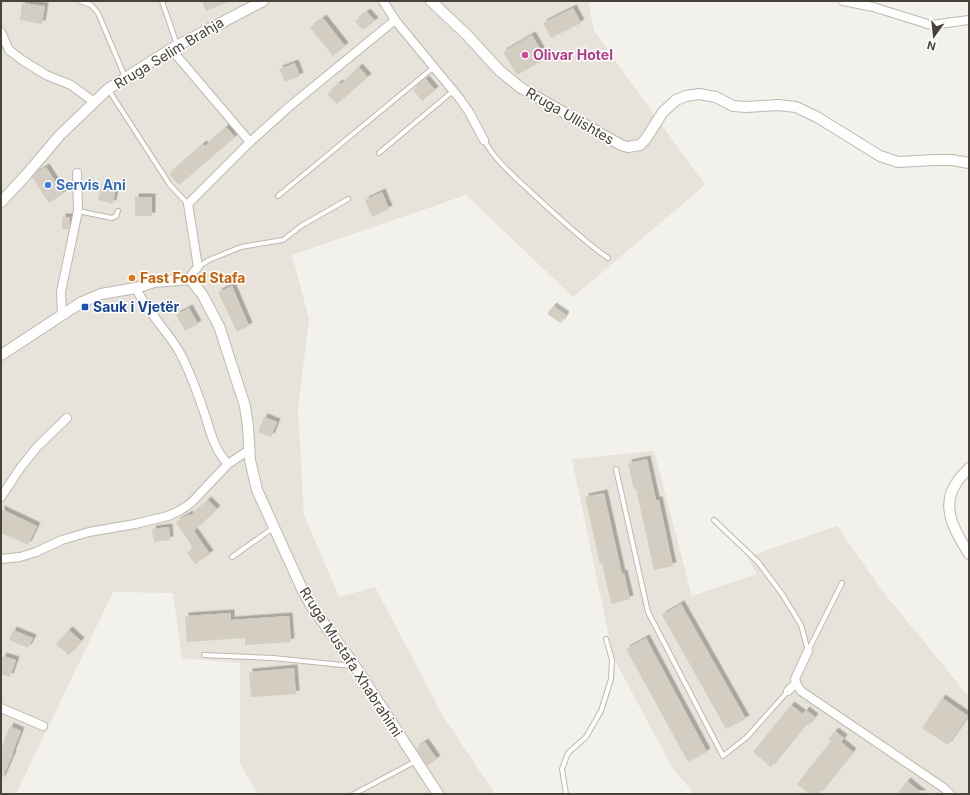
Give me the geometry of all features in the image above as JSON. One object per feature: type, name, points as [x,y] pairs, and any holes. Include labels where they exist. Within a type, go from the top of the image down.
[{"type":"street","name":"Rruga Selim Brahja","points":[[1,202],[60,135],[108,89],[174,47],[262,1]]},
{"type":"street","points":[[383,1],[395,20],[434,66],[469,112],[484,140]]},
{"type":"street","name":"Rruga Ullishtes","points":[[431,1],[466,34],[500,71],[521,88],[621,145],[628,147],[640,145],[645,140],[663,112],[676,100],[686,96],[699,94],[716,97],[733,106],[746,107],[778,105],[796,107],[817,117],[880,156],[898,162],[952,160],[969,163]]},
{"type":"street","points":[[843,1],[873,7],[931,25],[969,20]]},
{"type":"street","points":[[1,355],[82,302],[101,294],[136,288],[154,282],[190,278],[198,267],[188,204],[250,142],[290,106],[395,20]]},
{"type":"street","points":[[1,32],[9,50],[22,60],[46,74],[71,85],[94,102]]},
{"type":"street","points":[[174,47],[250,142]]},
{"type":"street","points":[[62,315],[61,292],[78,211],[77,173]]},
{"type":"street","name":"Rruga Mustafa Xhabrahimi","points":[[190,278],[202,294],[218,326],[232,363],[245,406],[250,460],[257,490],[274,528],[312,607],[355,666],[438,794]]},
{"type":"street","points":[[136,288],[141,298],[180,353],[198,396],[215,445],[220,456],[228,464]]},
{"type":"street","points":[[1,497],[21,467],[37,447],[67,418]]},
{"type":"street","points":[[1,559],[20,557],[36,552],[62,540],[89,532],[136,524],[168,516],[191,503],[228,464],[249,450]]},
{"type":"street","points":[[969,468],[956,483],[951,494],[949,507],[951,520],[956,532],[969,554]]},
{"type":"street","points":[[808,651],[796,674],[796,683],[801,691],[944,788],[950,794]]},
{"type":"street","points":[[788,691],[796,683]]},
{"type":"street","points":[[1,708],[43,726]]},
{"type":"lane","points":[[80,1],[91,5],[98,14],[125,77]]},
{"type":"lane","points":[[162,1],[174,47]]},
{"type":"lane","points":[[278,196],[434,66]]},
{"type":"lane","points":[[108,89],[170,185],[188,204]]},
{"type":"lane","points":[[379,153],[453,91]]},
{"type":"lane","points":[[484,140],[505,169],[570,228],[608,258]]},
{"type":"lane","points":[[198,267],[209,260],[241,247],[283,240],[301,226],[348,199]]},
{"type":"lane","points":[[78,211],[112,218],[116,216],[118,211]]},
{"type":"lane","points":[[616,469],[648,612],[723,756],[747,737],[788,691]]},
{"type":"lane","points":[[714,520],[758,562],[782,594],[801,625],[808,651]]},
{"type":"lane","points":[[232,557],[274,528]]},
{"type":"lane","points":[[808,651],[842,583]]},
{"type":"lane","points":[[566,794],[562,768],[568,753],[586,737],[600,712],[611,679],[612,660],[606,639]]},
{"type":"lane","points":[[204,655],[273,658],[355,666]]},
{"type":"lane","points":[[354,794],[416,761]]},
{"type":"shaded area","points":[[1,1],[588,1],[594,31],[705,185],[573,297],[466,195],[292,255],[309,319],[298,409],[304,515],[339,597],[375,587],[444,718],[495,794],[258,794],[240,764],[240,663],[182,658],[173,593],[113,592],[16,794],[1,794]]},
{"type":"shaded area","points":[[654,451],[692,596],[757,574],[747,557],[837,526],[881,589],[969,697],[969,794],[694,794],[672,767],[613,657],[572,459]]},
{"type":"building","points":[[202,1],[230,1],[206,11]]},
{"type":"building","points":[[22,3],[45,6],[42,24],[20,20]]},
{"type":"building","points":[[573,8],[581,23],[551,38],[543,23]]},
{"type":"building","points":[[367,12],[375,21],[363,30],[355,21]]},
{"type":"building","points":[[323,18],[345,46],[333,56],[310,28]]},
{"type":"building","name":"Olivar Hotel","points":[[532,35],[546,59],[517,75],[503,52]]},
{"type":"building","points":[[295,63],[300,76],[285,82],[279,69]]},
{"type":"building","points":[[359,67],[368,77],[337,104],[327,94],[339,83],[341,84]]},
{"type":"building","points":[[426,79],[435,90],[422,101],[413,90]]},
{"type":"building","points":[[226,127],[235,137],[179,185],[169,174],[203,144],[205,146]]},
{"type":"building","name":"Servis Ani","points":[[46,167],[63,194],[49,203],[32,177]]},
{"type":"building","points":[[102,183],[116,186],[113,204],[98,200]]},
{"type":"building","points":[[382,192],[389,209],[372,217],[365,200]]},
{"type":"building","points":[[135,197],[152,197],[152,216],[135,216]]},
{"type":"building","points":[[62,217],[70,217],[69,229],[62,229]]},
{"type":"building","points":[[232,286],[249,326],[237,332],[218,292]]},
{"type":"building","points":[[553,306],[566,315],[561,323],[547,314]]},
{"type":"building","points":[[189,308],[198,324],[185,331],[176,315]]},
{"type":"building","points":[[264,417],[277,422],[271,437],[258,432]]},
{"type":"building","points":[[647,459],[656,500],[659,500],[673,566],[654,570],[636,489],[634,490],[628,463]]},
{"type":"building","points":[[604,493],[622,574],[624,573],[630,599],[611,604],[602,563],[600,564],[585,497]]},
{"type":"building","points":[[208,500],[217,509],[194,531],[210,554],[195,564],[187,553],[193,548],[176,522],[189,514],[190,516]]},
{"type":"building","points":[[1,509],[37,526],[28,545],[1,533]]},
{"type":"building","points":[[169,527],[170,540],[154,542],[152,529]]},
{"type":"building","points":[[681,604],[746,719],[726,729],[662,615]]},
{"type":"building","points":[[231,613],[231,620],[289,616],[291,642],[245,645],[245,638],[187,642],[185,616]]},
{"type":"building","points":[[13,630],[33,638],[28,648],[9,640]]},
{"type":"building","points":[[69,630],[81,641],[69,655],[56,644]]},
{"type":"building","points":[[646,638],[707,752],[688,762],[626,649]]},
{"type":"building","points":[[3,656],[16,660],[10,677],[1,674],[1,661]]},
{"type":"building","points":[[294,668],[296,694],[251,697],[249,672]]},
{"type":"building","points":[[942,698],[968,716],[948,745],[922,728]]},
{"type":"building","points":[[791,705],[803,714],[806,710],[815,717],[808,726],[806,724],[771,767],[753,752]]},
{"type":"building","points":[[10,726],[21,731],[1,781],[1,749]]},
{"type":"building","points":[[835,731],[844,738],[841,742],[853,752],[819,794],[809,794],[797,784],[831,741],[828,739]]},
{"type":"building","points":[[425,742],[437,759],[427,766],[416,748]]},
{"type":"building","points":[[907,781],[923,794],[897,794]]},
{"type":"place","name":"Olivar Hotel","points":[[525,55]]},
{"type":"place","name":"Servis Ani","points":[[48,185]]},
{"type":"place","name":"Fast Food Stafa","points":[[132,278]]},
{"type":"place","name":"Sauk i Vjetër","points":[[85,307]]}]
